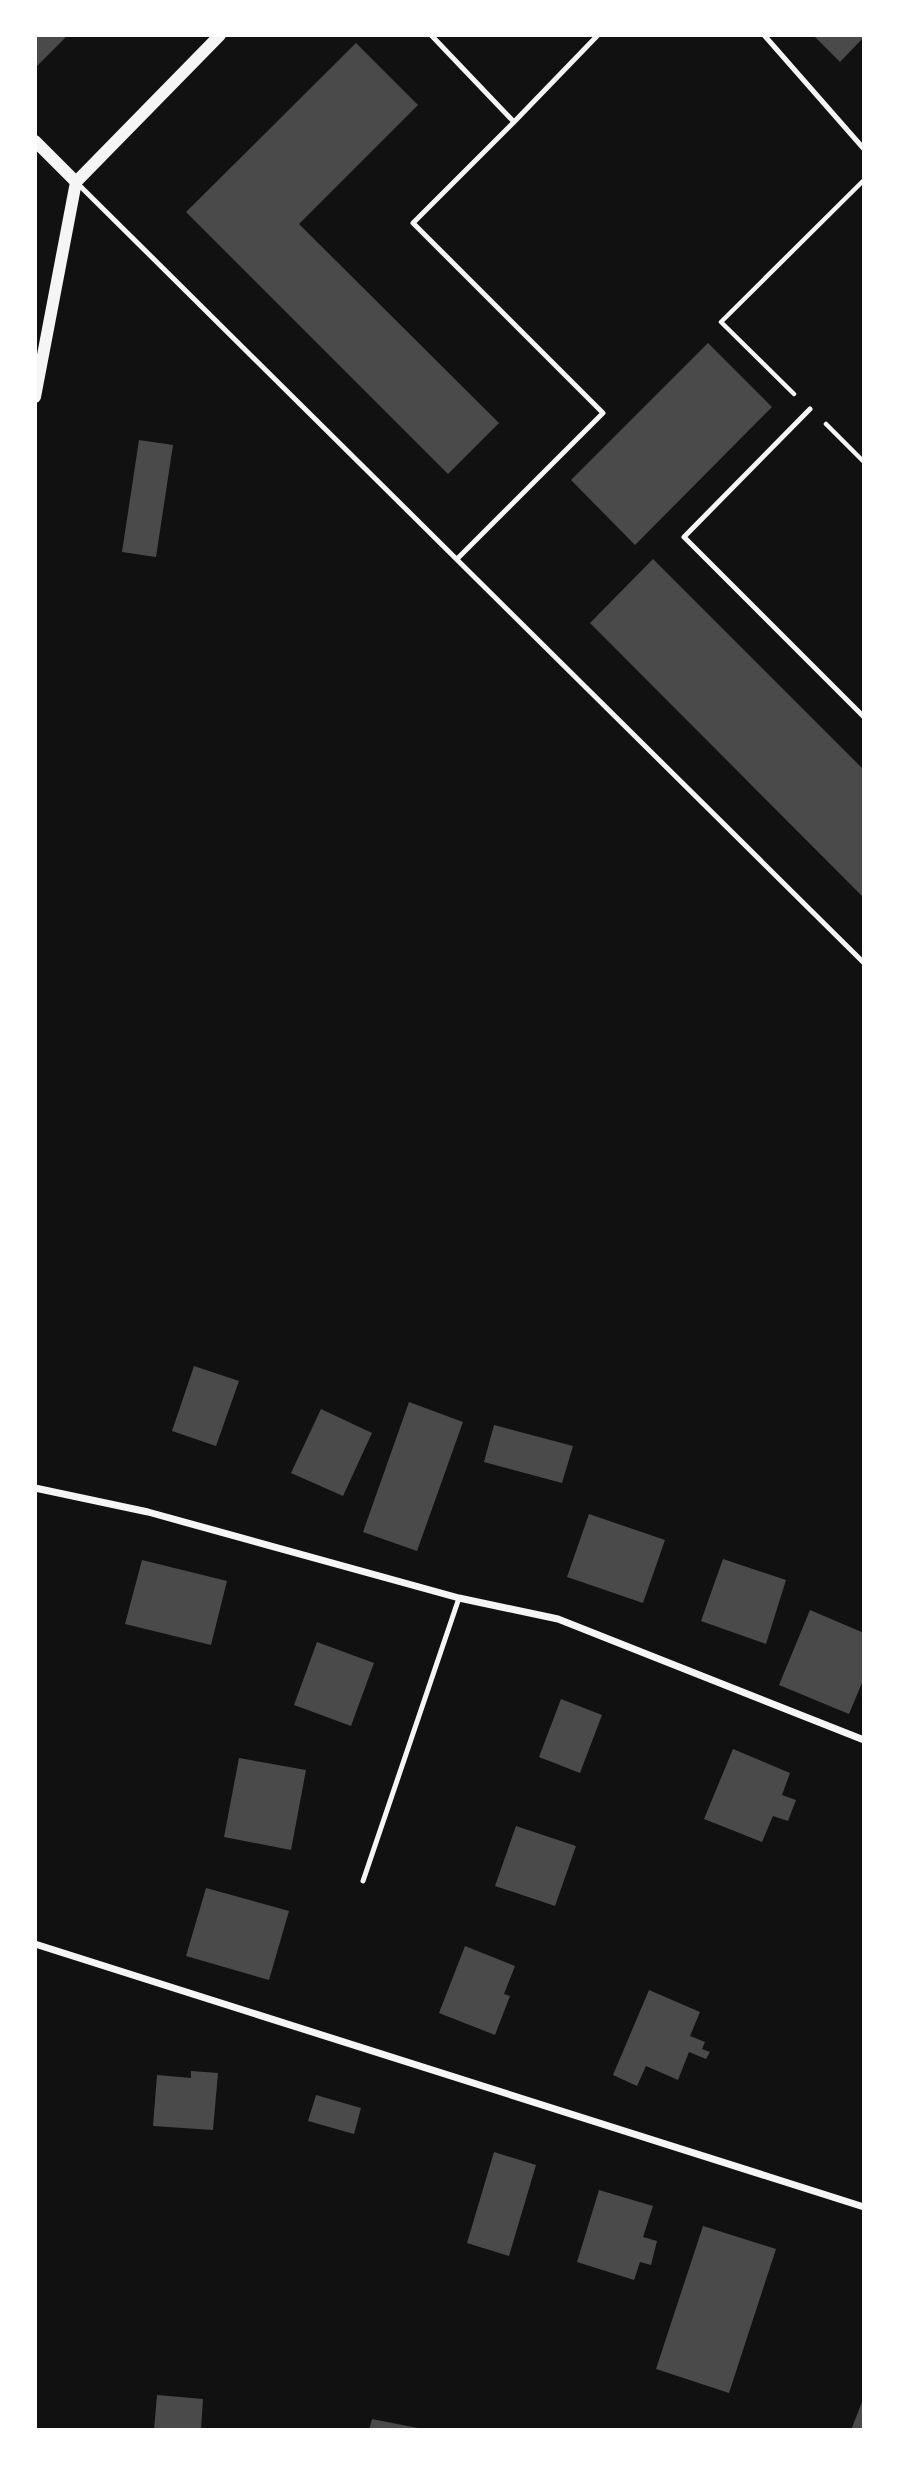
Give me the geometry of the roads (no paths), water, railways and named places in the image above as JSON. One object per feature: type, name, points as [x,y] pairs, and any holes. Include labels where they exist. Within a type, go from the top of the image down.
[{"type":"street","points":[[35,397],[76,182],[220,35]]},
{"type":"street","points":[[35,141],[76,182]]},
{"type":"street","points":[[35,1488],[148,1512],[459,1598],[558,1619],[864,1740]]},
{"type":"street","points":[[35,1944],[864,2207]]},
{"type":"lane","points":[[431,35],[514,122]]},
{"type":"lane","points":[[458,558],[603,413],[413,223],[598,35]]},
{"type":"lane","points":[[764,35],[864,149]]},
{"type":"lane","points":[[76,182],[864,963]]},
{"type":"lane","points":[[810,409],[684,537],[864,717]]},
{"type":"lane","points":[[363,1881],[459,1598]]}]
